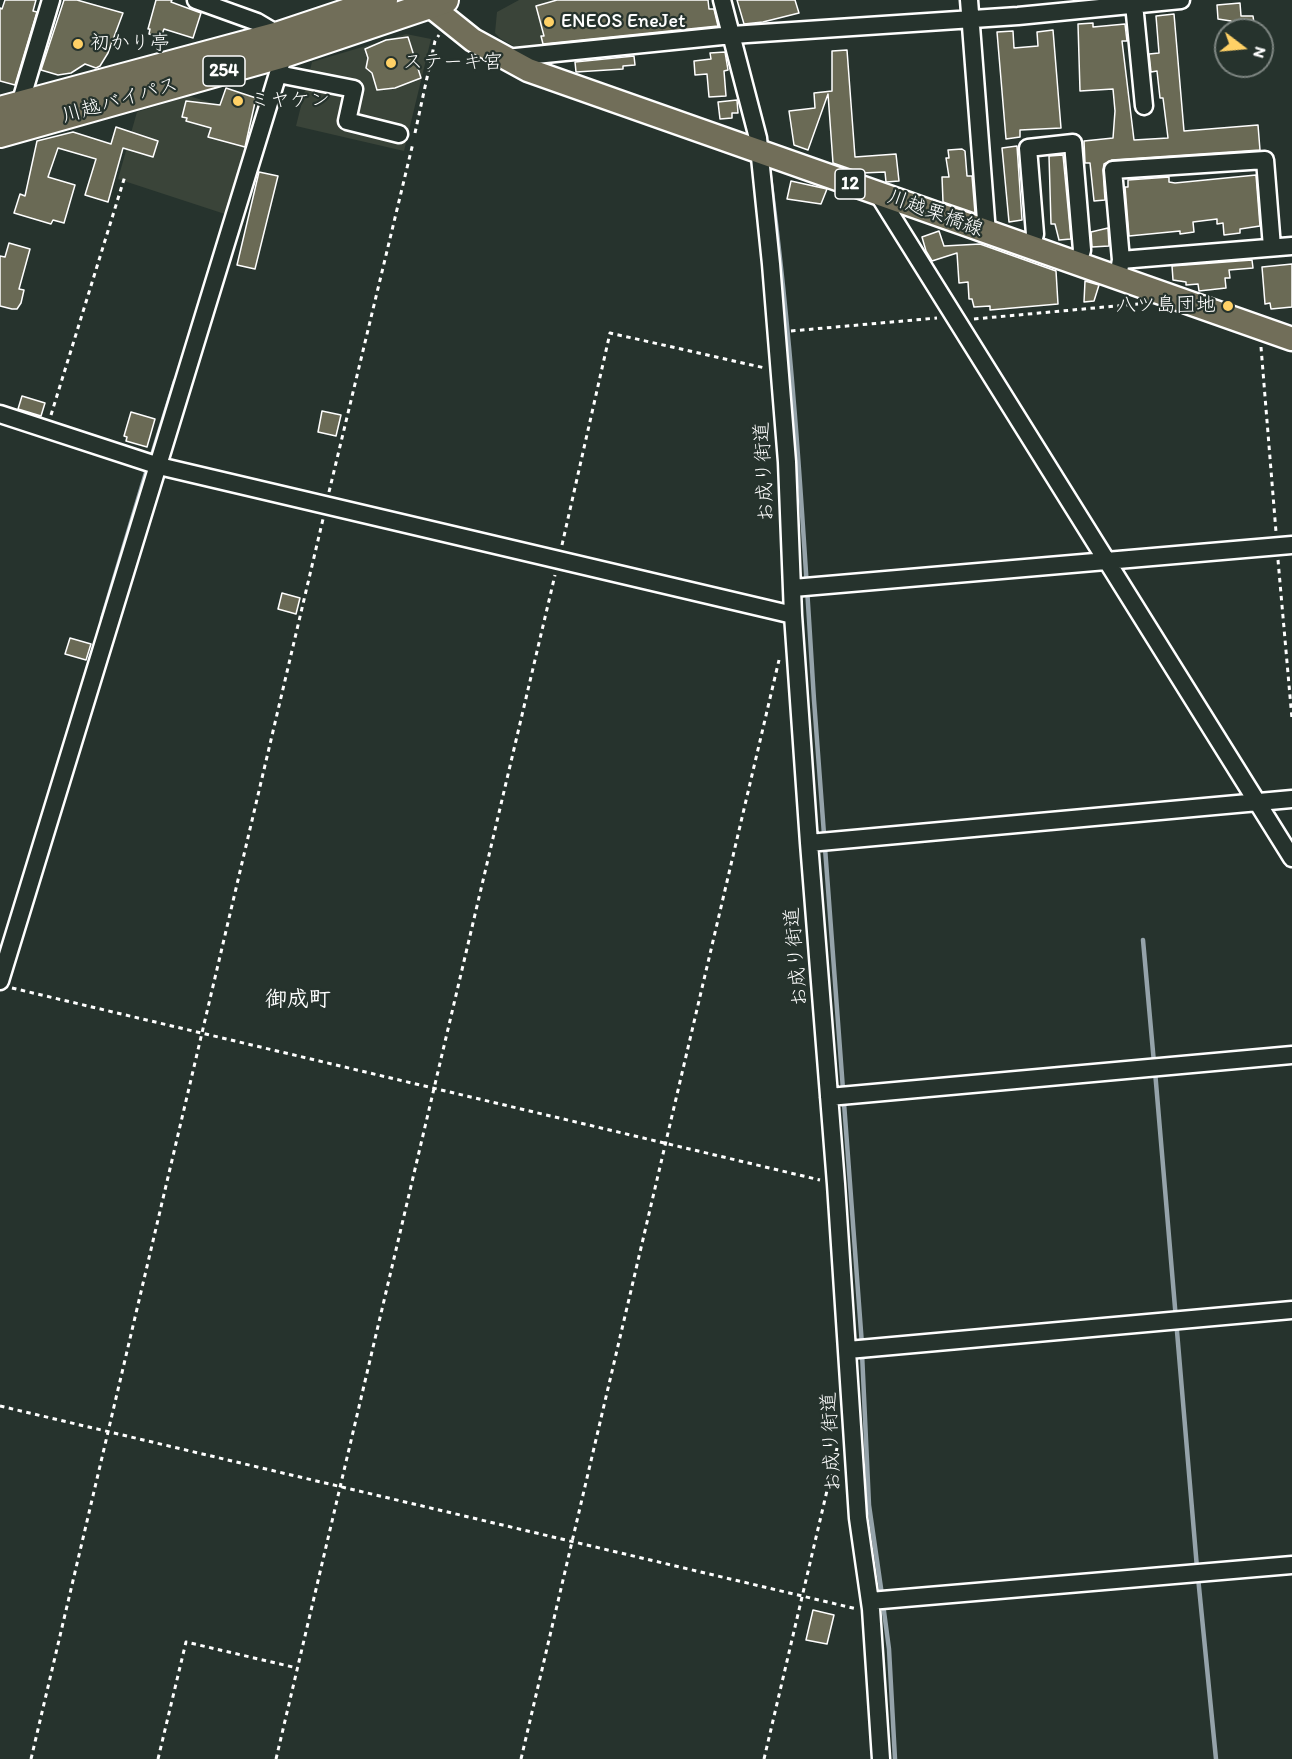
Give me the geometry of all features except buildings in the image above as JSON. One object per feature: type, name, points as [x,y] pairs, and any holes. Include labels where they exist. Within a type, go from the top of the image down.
[{"type":"highway","name":"川越バイパス","points":[[10,107],[280,54],[384,0]]},
{"type":"highway","name":"川越バイパス","points":[[0,134],[280,54],[436,6]]},
{"type":"main road","name":"川越栗橋線","points":[[436,6],[505,58],[546,77],[1078,264],[1119,269],[1161,293],[1292,339]]},
{"type":"street","points":[[10,107],[51,0]]},
{"type":"street","points":[[196,0],[257,22],[280,54],[354,89],[347,121],[399,134]]},
{"type":"street","name":"お成り街道","points":[[722,0],[758,138],[777,332],[808,843],[830,1097],[858,1518],[870,1605],[881,1759]]},
{"type":"street","points":[[969,0],[987,233]]},
{"type":"street","points":[[505,58],[732,34],[971,17],[1018,16],[1181,0]]},
{"type":"street","points":[[1134,4],[1144,106]]},
{"type":"street","points":[[6,984],[280,54]]},
{"type":"street","points":[[1031,248],[1035,234],[1028,148],[1073,143],[1083,250],[1078,264]]},
{"type":"street","points":[[1272,247],[1265,160],[1113,170],[1119,269],[1292,246]]},
{"type":"street","points":[[878,194],[1292,858]]},
{"type":"street","points":[[0,414],[159,466],[793,615]]},
{"type":"street","points":[[793,588],[1285,545]]},
{"type":"street","points":[[808,843],[1292,799]]},
{"type":"street","points":[[830,1097],[1292,1055]]},
{"type":"street","points":[[848,1350],[1292,1310]]},
{"type":"street","points":[[870,1605],[1292,1565]]},
{"type":"path","points":[[31,1759],[435,41],[436,6]]},
{"type":"path","points":[[47,428],[125,176]]},
{"type":"path","points":[[777,332],[1152,303],[1161,293]]},
{"type":"path","points":[[1261,328],[1285,545],[1292,719]]},
{"type":"path","points":[[276,1759],[610,333],[779,371]]},
{"type":"path","points":[[521,1759],[782,649],[795,641]]},
{"type":"path","points":[[6,984],[202,1034],[836,1184]]},
{"type":"path","points":[[0,1406],[803,1597],[861,1610],[870,1605]]},
{"type":"path","points":[[764,1759],[835,1452],[840,1439],[851,1428]]},
{"type":"path","points":[[158,1759],[186,1642],[297,1668]]},
{"type":"shaded area","name":"ENEOS EneJet","points":[[519,0],[600,0],[603,44],[521,50],[495,33],[497,12]]},
{"type":"shaded area","points":[[406,34],[431,39],[404,151],[296,126],[312,62]]},
{"type":"shaded area","points":[[189,96],[258,117],[228,215],[118,179],[137,112]]},
{"type":"waterway","points":[[769,169],[785,301],[796,434],[862,1345]]},
{"type":"waterway","points":[[151,458],[175,381]]},
{"type":"waterway","points":[[102,619],[148,466]]},
{"type":"waterway","points":[[1143,940],[1154,1063]]},
{"type":"waterway","points":[[1155,1071],[1197,1568]]},
{"type":"waterway","points":[[862,1353],[869,1505],[882,1595]]},
{"type":"waterway","points":[[1198,1577],[1216,1759]]},
{"type":"waterway","points":[[883,1604],[889,1649],[895,1759]]},
{"type":"place","name":"ENEOS EneJet","points":[[549,22]]},
{"type":"place","name":"初かり亭","points":[[78,44]]},
{"type":"place","name":"ステーキ宮","points":[[391,63]]},
{"type":"place","name":"ミヤケン","points":[[238,101]]},
{"type":"place","name":"八ツ島団地","points":[[1228,306]]},
{"type":"district","name":"御成町","points":[[298,1000]]}]
